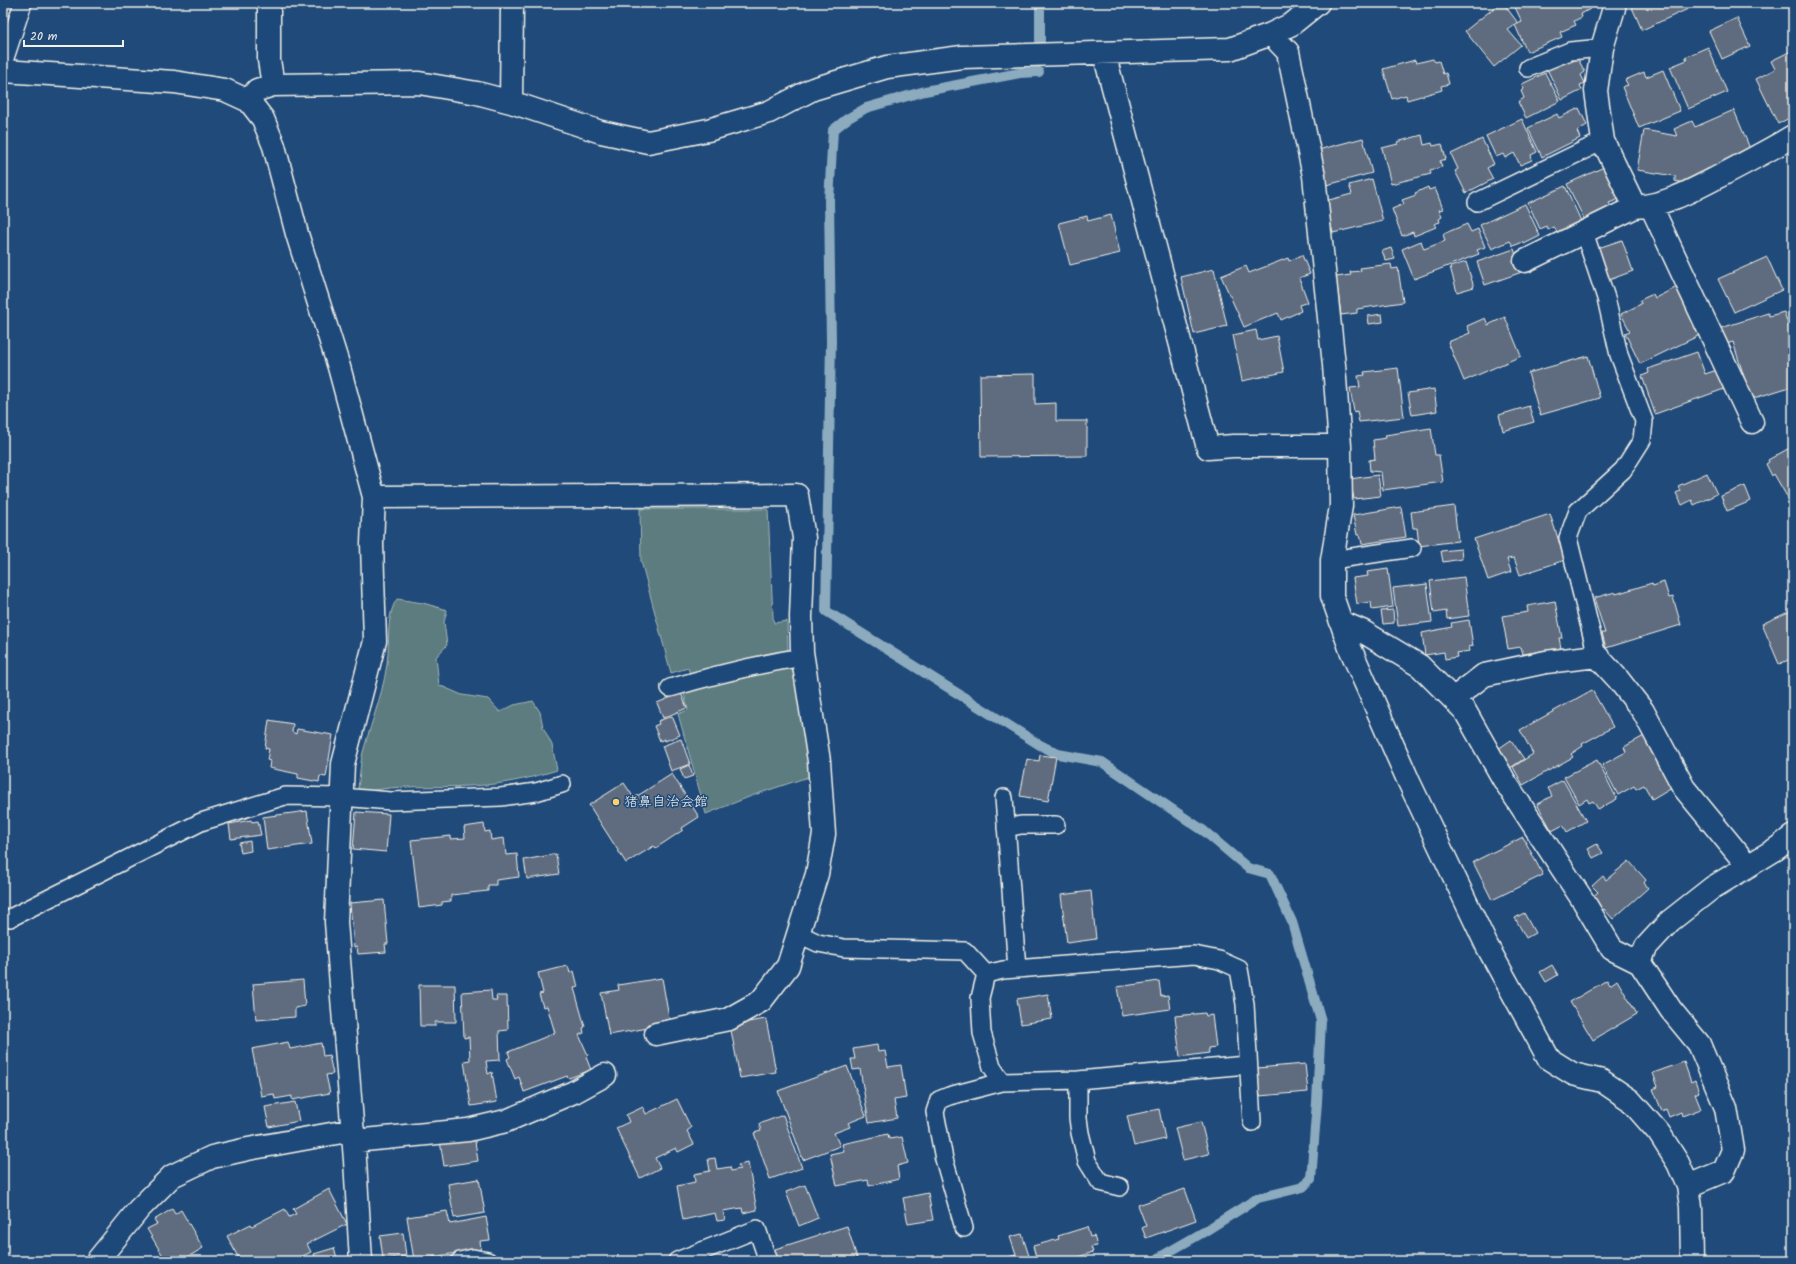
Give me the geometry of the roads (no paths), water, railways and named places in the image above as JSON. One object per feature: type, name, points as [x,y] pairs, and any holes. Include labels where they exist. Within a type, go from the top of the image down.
[{"type":"street","points":[[269,3],[269,60],[273,85]]},
{"type":"street","points":[[511,102],[512,3]]},
{"type":"street","points":[[248,101],[257,90],[273,85],[419,83],[477,93],[511,102],[601,132],[648,142],[708,130],[769,112],[813,89],[887,67],[962,57],[1230,49],[1271,34],[1292,24],[1318,3]]},
{"type":"street","points":[[1613,3],[1614,8],[1602,48],[1596,91],[1603,141],[1643,206],[1752,422]]},
{"type":"street","points":[[1271,34],[1288,52],[1314,176],[1334,365],[1340,446],[1341,506],[1332,560],[1332,596],[1350,648],[1406,775],[1483,939],[1550,1059],[1572,1074],[1602,1081],[1630,1100],[1659,1134],[1678,1163],[1688,1186],[1691,1207],[1692,1261]]},
{"type":"street","points":[[1104,52],[1208,448],[1256,446],[1340,446]]},
{"type":"street","points":[[3,71],[174,82],[225,90],[248,101],[263,119],[274,146],[297,234],[339,367],[374,497],[372,544],[375,641],[343,764],[336,922],[353,1135],[361,1261]]},
{"type":"street","points":[[1525,262],[1584,232],[1643,206],[1675,199],[1763,154],[1793,136]]},
{"type":"street","points":[[374,497],[797,495],[804,538],[801,617],[803,657],[819,761],[824,834],[817,874],[788,966],[761,1001],[729,1020],[656,1034]]},
{"type":"street","points":[[1341,622],[1362,631],[1420,666],[1465,711],[1504,780],[1584,902],[1612,949],[1640,963],[1671,1010],[1699,1044],[1726,1108],[1733,1150],[1724,1171],[1688,1186]]},
{"type":"street","points":[[1453,699],[1484,675],[1546,662],[1597,656],[1618,679],[1643,711],[1684,788],[1748,866]]},
{"type":"street","points":[[1640,963],[1646,946],[1670,921],[1712,888],[1776,849],[1793,836]]},
{"type":"street","points":[[97,1261],[139,1209],[172,1176],[212,1158],[248,1149],[353,1135],[468,1130],[506,1121],[574,1092],[605,1075]]},
{"type":"lane","points":[[3,64],[23,3]]},
{"type":"lane","points":[[1528,68],[1570,51],[1602,48]]},
{"type":"lane","points":[[1477,202],[1603,141]]},
{"type":"lane","points":[[1584,232],[1606,298],[1619,355],[1644,421],[1642,440],[1623,470],[1578,511],[1568,538],[1597,656]]},
{"type":"lane","points":[[1332,560],[1412,548]]},
{"type":"lane","points":[[670,688],[726,672],[769,662],[803,657]]},
{"type":"lane","points":[[10,918],[201,822],[285,796],[341,797],[391,801],[501,797],[536,792],[562,784]]},
{"type":"lane","points":[[1004,798],[1017,969]]},
{"type":"lane","points":[[1006,828],[1021,825],[1056,825]]},
{"type":"lane","points":[[799,934],[818,943],[844,948],[965,951],[986,974]]},
{"type":"lane","points":[[986,974],[1003,970],[1194,955],[1219,960],[1239,969],[1245,1004],[1247,1065],[1252,1122]]},
{"type":"lane","points":[[986,974],[980,998],[982,1033],[992,1067],[1002,1082]]},
{"type":"lane","points":[[964,1228],[944,1158],[935,1112],[939,1100],[1002,1082],[1078,1080],[1247,1065]]},
{"type":"lane","points":[[1078,1080],[1078,1118],[1080,1133],[1088,1161],[1100,1182],[1120,1187]]},
{"type":"lane","points":[[677,1261],[757,1229],[768,1261]]},
{"type":"lane","points":[[460,1261],[474,1258],[488,1261]]},
{"type":"waterway","points":[[1040,3],[1040,41]]},
{"type":"waterway","points":[[1039,72],[1020,73],[925,91],[866,108],[847,119],[833,130],[829,201],[831,341],[826,611],[1040,745],[1058,754],[1102,762],[1204,831],[1248,868],[1270,874],[1292,922],[1321,1021],[1311,1179],[1303,1187],[1258,1198],[1160,1257],[1159,1261]]},
{"type":"place","name":"猪鼻自治会館","points":[[616,802]]}]
